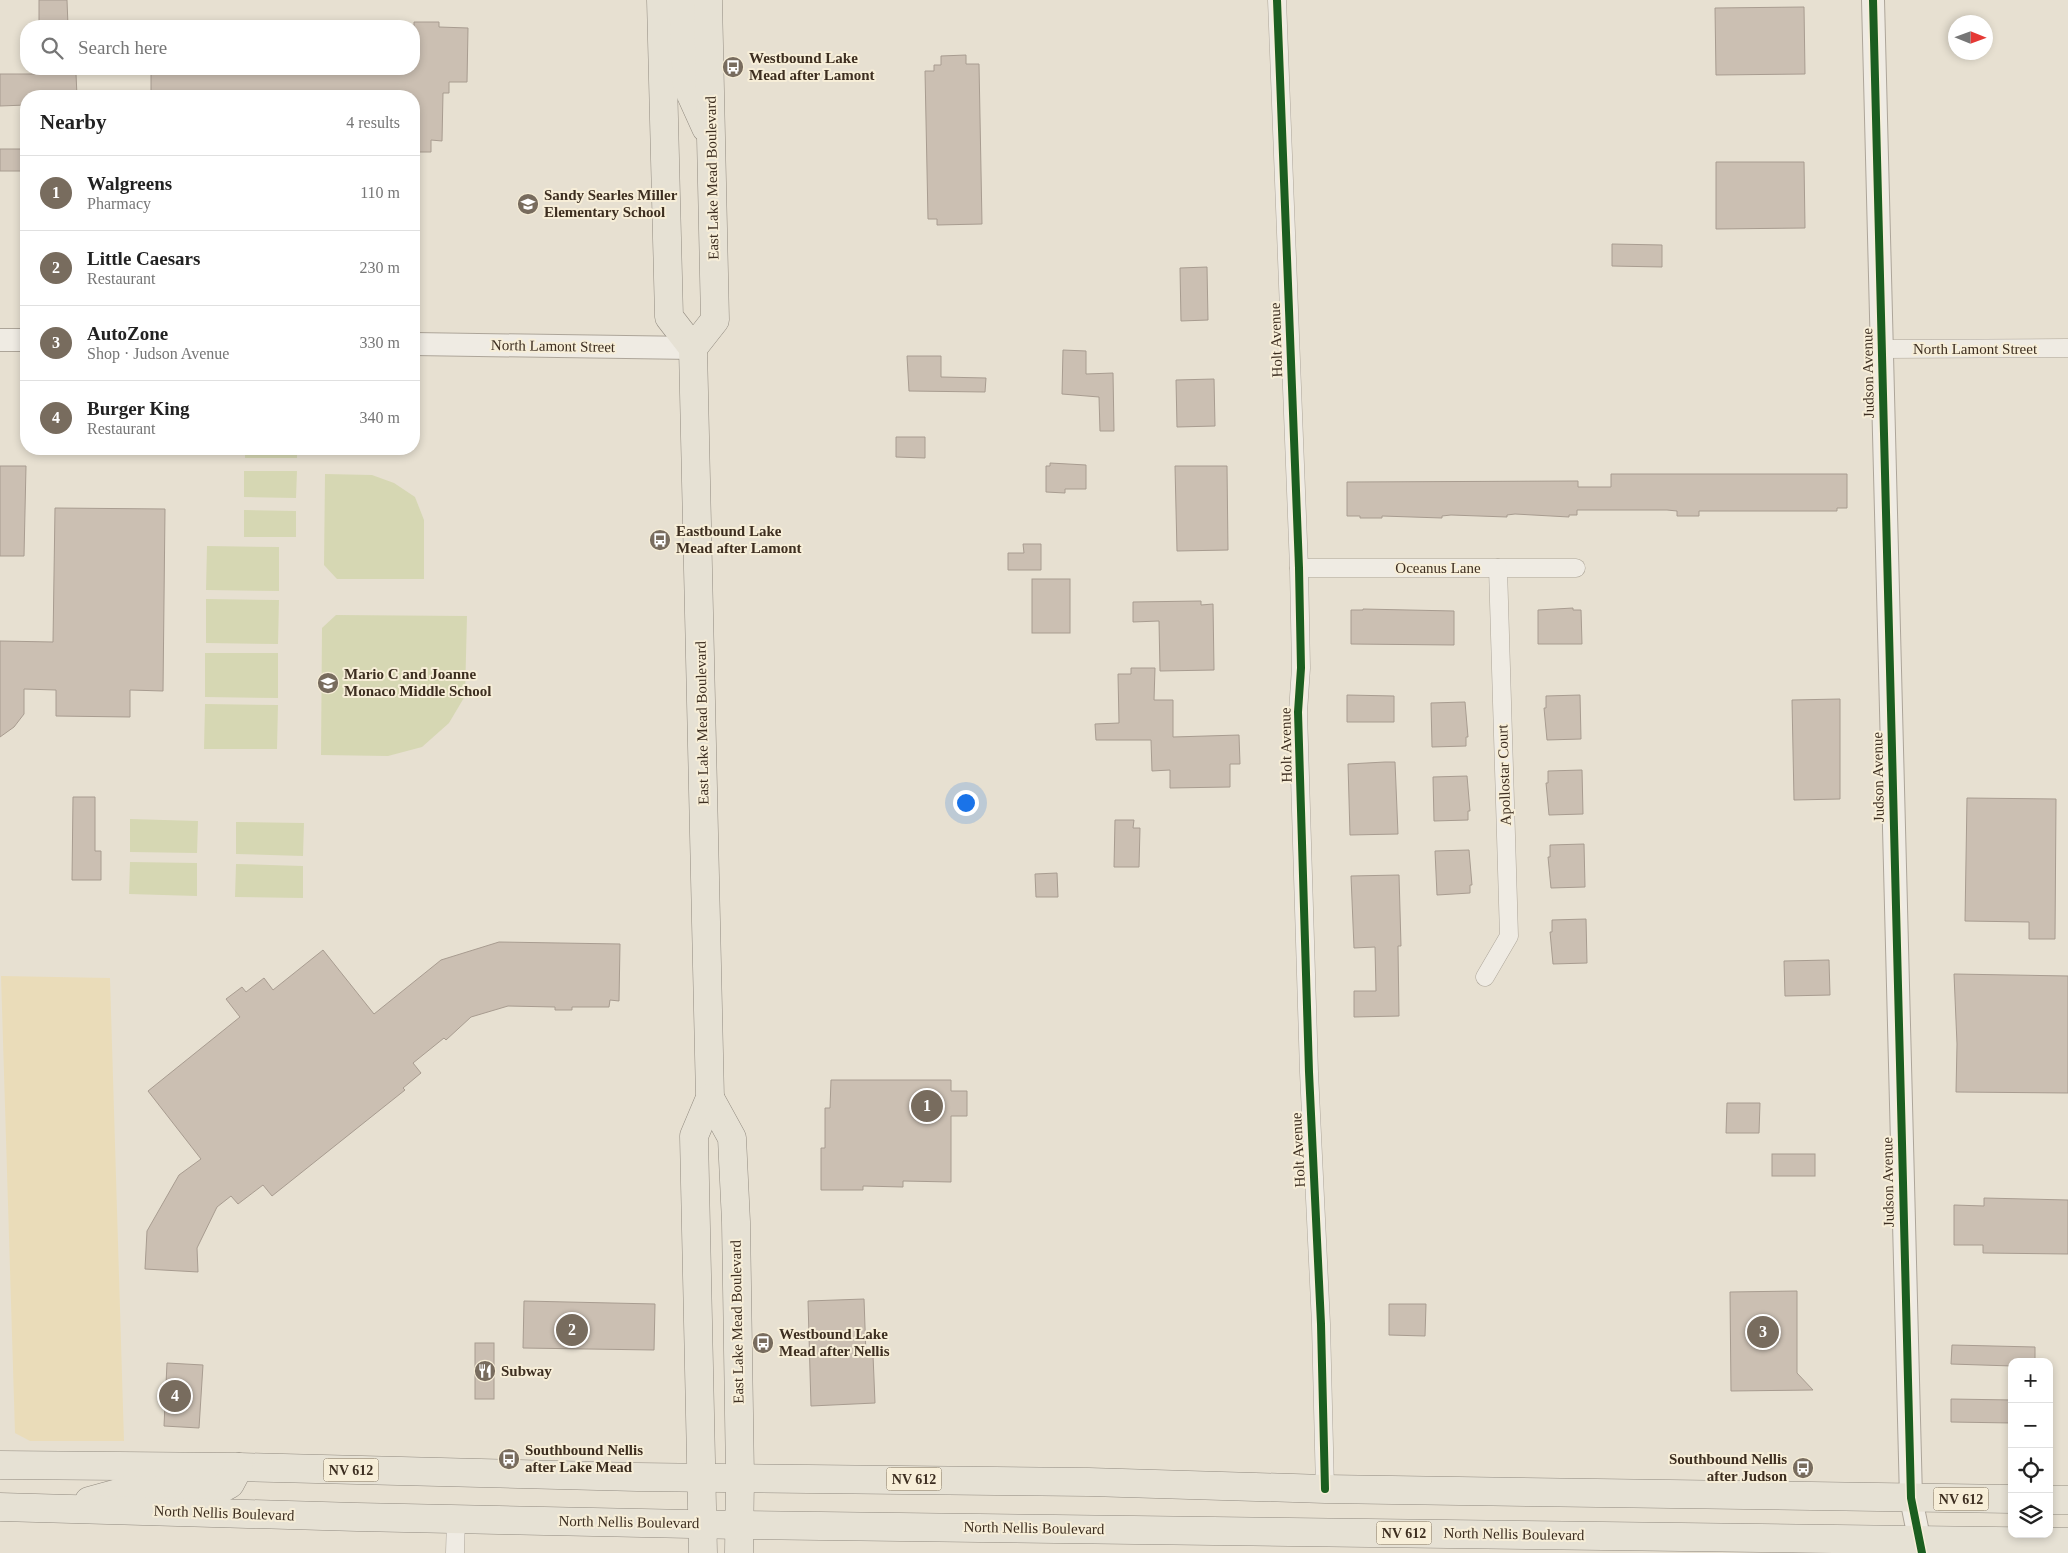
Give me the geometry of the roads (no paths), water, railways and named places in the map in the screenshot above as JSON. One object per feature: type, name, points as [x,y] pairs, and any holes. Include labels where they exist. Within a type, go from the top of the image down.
[{"type":"main road","points":[[661,0],[669,318],[693,348]]},
{"type":"main road","points":[[684,0],[687,86],[711,139]]},
{"type":"main road","name":"East Lake Mead Boulevard","points":[[703,1553],[703,1477],[694,1136],[710,1098],[693,348],[715,320],[708,0]]},
{"type":"main road","name":"East Lake Mead Boulevard","points":[[710,1098],[732,1138],[736,1222],[740,1477],[739,1553]]},
{"type":"main road","name":"NV 612","points":[[0,1465],[239,1467],[703,1477],[1089,1482],[1325,1489],[2008,1499]]},
{"type":"main road","points":[[61,1508],[129,1490],[203,1492],[219,1490],[230,1484],[239,1467]]},
{"type":"main road","points":[[2053,1500],[2068,1500]]},
{"type":"main road","name":"North Nellis Boulevard","points":[[0,1507],[456,1519],[1921,1546],[2068,1542]]},
{"type":"street","name":"Holt Avenue","points":[[1277,0],[1299,568],[1301,668],[1298,722],[1308,1072],[1320,1314],[1325,1489]]},
{"type":"street","name":"Judson Avenue","points":[[1873,0],[1911,1498],[1921,1546]]},
{"type":"street","points":[[0,340],[20,340]]},
{"type":"street","name":"North Lamont Street","points":[[420,344],[693,348]]},
{"type":"street","name":"North Lamont Street","points":[[1882,349],[2068,348]]},
{"type":"street","name":"Oceanus Lane","points":[[1299,568],[1576,568]]},
{"type":"street","name":"Apollostar Court","points":[[1485,977],[1509,936],[1498,568]]},
{"type":"street","points":[[455,1553],[456,1519]]},
{"type":"place","name":"Westbound Lake Mead after Lamont","points":[[733,67]]},
{"type":"place","name":"Sandy Searles Miller Elementary School","points":[[528,204]]},
{"type":"place","name":"Eastbound Lake Mead after Lamont","points":[[660,540]]},
{"type":"place","name":"Mario C and Joanne Monaco Middle School","points":[[328,683]]},
{"type":"place","name":"Walgreens","points":[[927,1106]]},
{"type":"place","name":"Little Caesars","points":[[572,1330]]},
{"type":"place","name":"AutoZone","points":[[1763,1332]]},
{"type":"place","name":"Westbound Lake Mead after Nellis","points":[[763,1343]]},
{"type":"place","name":"Subway","points":[[485,1371]]},
{"type":"place","name":"Burger King","points":[[175,1396]]},
{"type":"place","name":"Southbound Nellis after Lake Mead","points":[[509,1459]]},
{"type":"place","name":"Southbound Nellis after Judson","points":[[1803,1468]]}]
